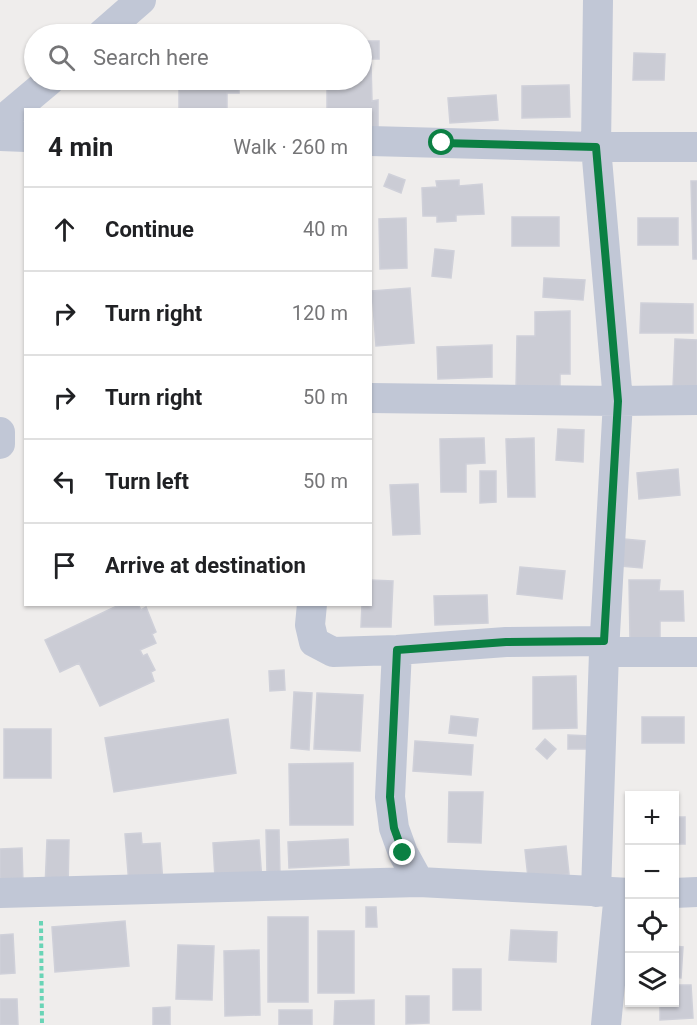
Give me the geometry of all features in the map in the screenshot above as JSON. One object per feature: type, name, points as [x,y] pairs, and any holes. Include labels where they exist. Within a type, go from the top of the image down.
[{"type":"street","points":[[113,24],[141,0]]},
{"type":"street","points":[[598,0],[596,147],[618,401],[604,646],[615,893],[606,1025]]},
{"type":"street","points":[[0,123],[38,90]]},
{"type":"street","points":[[0,136],[24,137]]},
{"type":"street","points":[[372,141],[596,147],[697,147]]},
{"type":"street","points":[[372,398],[697,400]]},
{"type":"street","points":[[0,432],[0,444]]},
{"type":"street","points":[[312,606],[310,625],[314,642],[333,652],[506,642],[697,652]]},
{"type":"street","points":[[397,650],[390,797],[394,828],[403,853],[419,882]]},
{"type":"street","points":[[0,893],[419,882],[615,893]]},
{"type":"street","points":[[679,893],[697,892]]},
{"type":"path","points":[[40,891],[42,1025]]},
{"type":"building","points":[[372,41],[379,41],[379,59],[372,59]]},
{"type":"building","points":[[634,53],[665,54],[664,80],[633,80]]},
{"type":"building","points":[[569,85],[570,117],[522,118],[522,86]]},
{"type":"building","points":[[179,90],[239,90],[239,93],[227,93],[227,108],[179,108]]},
{"type":"building","points":[[327,90],[372,90],[372,101],[378,100],[378,133],[372,133],[372,108],[327,108]]},
{"type":"building","points":[[496,95],[498,120],[450,123],[448,98]]},
{"type":"building","points":[[389,174],[405,180],[401,193],[384,186]]},
{"type":"building","points":[[459,180],[459,186],[482,184],[484,214],[456,215],[456,221],[437,222],[437,216],[423,216],[422,188],[437,187],[436,181]]},
{"type":"building","points":[[691,181],[697,181],[697,259],[693,259]]},
{"type":"building","points":[[512,217],[559,217],[559,246],[512,246]]},
{"type":"building","points":[[406,218],[407,268],[380,269],[379,219]]},
{"type":"building","points":[[638,218],[678,218],[678,245],[638,245]]},
{"type":"building","points":[[435,249],[454,251],[451,278],[432,276]]},
{"type":"building","points":[[544,278],[585,280],[583,300],[543,297]]},
{"type":"building","points":[[410,288],[414,343],[376,346],[372,291]]},
{"type":"building","points":[[641,303],[693,304],[693,333],[640,333]]},
{"type":"building","points":[[570,311],[570,374],[560,374],[560,389],[516,389],[517,336],[535,336],[535,312]]},
{"type":"building","points":[[675,339],[697,340],[697,389],[673,388]]},
{"type":"building","points":[[492,345],[492,377],[438,379],[437,347]]},
{"type":"building","points":[[558,429],[584,430],[583,462],[556,460]]},
{"type":"building","points":[[484,438],[485,463],[466,464],[466,492],[441,492],[440,439]]},
{"type":"building","points":[[534,438],[535,497],[508,497],[506,439]]},
{"type":"building","points":[[678,469],[680,495],[639,499],[637,473]]},
{"type":"building","points":[[480,471],[496,471],[496,502],[480,503]]},
{"type":"building","points":[[418,484],[420,534],[393,535],[390,485]]},
{"type":"building","points":[[624,539],[645,541],[642,568],[621,566]]},
{"type":"building","points":[[520,567],[565,571],[562,599],[517,594]]},
{"type":"building","points":[[372,580],[393,581],[391,627],[361,627],[362,606],[372,606]]},
{"type":"building","points":[[629,580],[660,580],[659,591],[683,591],[684,621],[660,621],[660,638],[630,639]]},
{"type":"building","points":[[487,595],[488,623],[435,625],[434,596]]},
{"type":"building","points":[[117,606],[139,606],[141,610],[146,607],[156,632],[152,634],[156,643],[140,650],[143,656],[147,654],[155,670],[151,672],[154,681],[100,706],[79,663],[60,672],[45,640]]},
{"type":"building","points":[[284,670],[285,690],[270,691],[269,671]]},
{"type":"building","points":[[576,676],[577,728],[533,729],[533,677]]},
{"type":"building","points":[[294,692],[312,693],[309,750],[291,748]]},
{"type":"building","points":[[317,693],[363,695],[360,751],[314,749]]},
{"type":"building","points":[[451,716],[478,719],[476,736],[449,733]]},
{"type":"building","points":[[642,717],[684,717],[684,743],[642,743]]},
{"type":"building","points":[[228,719],[236,773],[114,792],[105,738]]},
{"type":"building","points":[[4,729],[51,729],[51,778],[4,778]]},
{"type":"building","points":[[568,735],[591,736],[590,749],[568,749]]},
{"type":"building","points":[[545,739],[556,749],[547,759],[536,749]]},
{"type":"building","points":[[415,741],[473,745],[471,775],[413,771]]},
{"type":"building","points":[[353,763],[353,825],[290,825],[289,764]]},
{"type":"building","points":[[449,792],[483,792],[481,843],[448,842]]},
{"type":"building","points":[[679,817],[685,817],[685,844],[679,844]]},
{"type":"building","points":[[266,830],[279,830],[280,874],[267,874]]},
{"type":"building","points":[[141,833],[142,844],[160,843],[163,883],[129,885],[125,834]]},
{"type":"building","points":[[348,839],[349,865],[289,868],[288,842]]},
{"type":"building","points":[[47,840],[69,840],[68,888],[45,888]]},
{"type":"building","points":[[259,840],[262,881],[215,878],[213,843]]},
{"type":"building","points":[[566,846],[569,874],[528,878],[525,850]]},
{"type":"building","points":[[22,848],[23,884],[0,885],[0,849]]},
{"type":"building","points":[[366,907],[376,907],[377,927],[366,927]]},
{"type":"building","points":[[268,917],[308,917],[308,1002],[268,1002]]},
{"type":"building","points":[[125,921],[129,966],[55,972],[52,927]]},
{"type":"building","points":[[511,930],[557,932],[556,962],[509,960]]},
{"type":"building","points":[[318,931],[354,931],[354,993],[318,993]]},
{"type":"building","points":[[13,934],[15,973],[0,974],[0,935]]},
{"type":"building","points":[[178,945],[214,946],[212,1000],[176,999]]},
{"type":"building","points":[[679,947],[683,947],[681,978],[679,978]]},
{"type":"building","points":[[259,950],[260,1015],[225,1016],[224,951]]},
{"type":"building","points":[[453,969],[481,969],[481,1010],[453,1010]]},
{"type":"building","points":[[679,985],[691,985],[693,1018],[660,1020],[660,1007],[679,1007]]},
{"type":"building","points":[[406,996],[429,996],[429,1023],[406,1024]]},
{"type":"building","points":[[0,999],[17,999],[18,1025],[0,1025]]},
{"type":"building","points":[[374,1000],[374,1025],[334,1025],[335,1001]]},
{"type":"building","points":[[170,1007],[170,1025],[153,1025],[153,1008]]},
{"type":"building","points":[[279,1010],[312,1010],[312,1025],[279,1025]]},
{"type":"route","points":[[403,853],[394,828],[390,797],[397,650],[506,642],[604,641],[618,401],[596,147],[442,143]]}]
